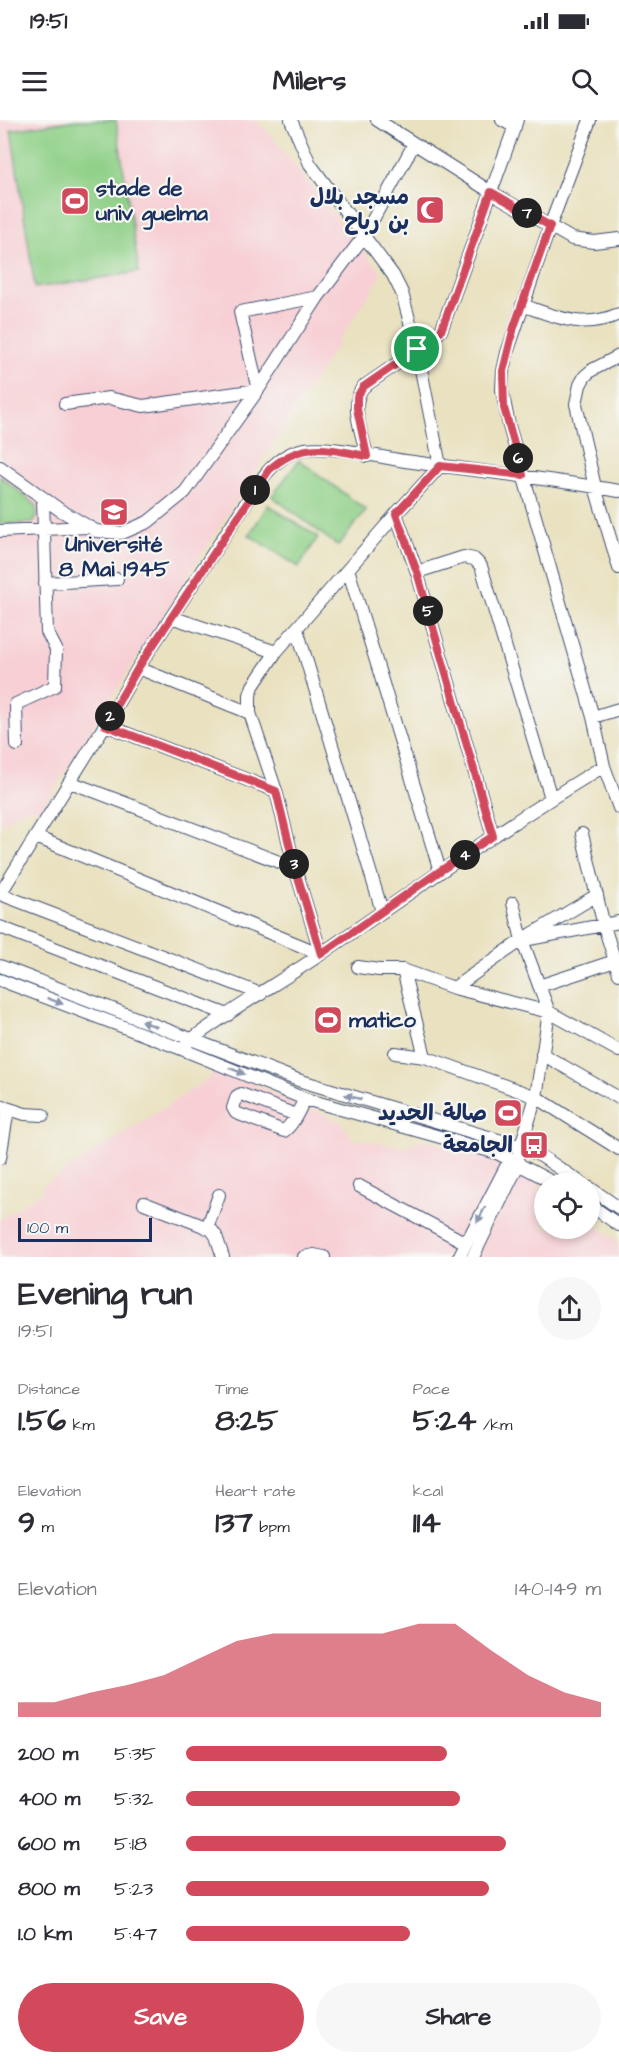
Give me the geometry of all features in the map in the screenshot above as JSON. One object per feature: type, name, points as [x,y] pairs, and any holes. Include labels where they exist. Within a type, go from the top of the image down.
[{"type":"street","points":[[291,120],[310,164],[393,275],[402,293],[417,349],[440,466]]},
{"type":"street","points":[[377,120],[491,192],[573,239],[594,242],[619,239]]},
{"type":"street","points":[[367,456],[356,403],[359,392],[435,337],[444,324],[516,124],[502,120]]},
{"type":"street","points":[[590,120],[522,305],[507,353],[502,390],[504,408],[593,717],[604,766],[619,808]]},
{"type":"street","points":[[0,468],[96,531],[122,533],[148,522],[185,492],[258,390],[318,297],[364,236],[414,144]]},
{"type":"street","points":[[258,390],[240,312],[318,297]]},
{"type":"street","points":[[522,305],[570,322],[607,319],[619,314]]},
{"type":"street","points":[[619,356],[585,376],[577,394],[576,404],[595,487],[619,568]]},
{"type":"street","points":[[65,404],[110,398],[143,406],[258,390]]},
{"type":"street","points":[[261,994],[0,894],[138,668],[269,470],[278,461],[295,452],[314,448],[523,475],[619,491]]},
{"type":"street","points":[[321,954],[295,868],[276,791],[250,713],[250,695],[253,686],[276,652],[440,466]]},
{"type":"street","points":[[17,745],[16,704],[55,686],[56,649],[46,632],[43,498]]},
{"type":"street","points":[[396,514],[417,572],[493,836]]},
{"type":"street","points":[[0,531],[89,527]]},
{"type":"street","points":[[417,572],[464,557],[474,559],[481,566],[551,798]]},
{"type":"street","points":[[348,569],[440,871]]},
{"type":"street","points":[[45,583],[117,579]]},
{"type":"street","points":[[171,617],[276,652]]},
{"type":"street","points":[[297,628],[382,911]]},
{"type":"street","points":[[138,668],[250,713]]},
{"type":"street","points":[[593,717],[619,709]]},
{"type":"street","points":[[105,725],[276,791]]},
{"type":"street","points":[[179,1048],[321,954],[440,871],[604,766]]},
{"type":"street","points":[[70,782],[295,868]]},
{"type":"street","points":[[582,834],[604,926],[619,974]]},
{"type":"street","points":[[36,837],[321,954]]},
{"type":"street","points":[[454,988],[522,940],[597,895]]},
{"type":"street","points":[[358,1186],[465,1253],[505,1183],[522,1147],[536,1097],[549,1012],[522,940],[513,903]]},
{"type":"street","points":[[522,940],[619,922]]},
{"type":"street","points":[[0,927],[228,1015]]},
{"type":"street","points":[[539,986],[615,961]]},
{"type":"street","points":[[0,966],[298,1080],[522,1147],[566,1173]]},
{"type":"street","points":[[358,967],[403,970],[454,988],[549,1012],[619,1052]]},
{"type":"street","points":[[403,970],[425,1057]]},
{"type":"street","points":[[0,980],[179,1048],[304,1099],[454,1140],[515,1161],[536,1173]]},
{"type":"street","points":[[395,1053],[425,1057],[536,1097],[619,1149]]},
{"type":"street","points":[[542,1054],[619,1098]]},
{"type":"street","points":[[296,1115],[241,1094],[238,1095],[233,1108],[236,1113],[281,1131],[287,1129],[296,1115],[304,1099]]},
{"type":"street","points":[[0,1158],[4,1108],[25,1114],[43,1115]]},
{"type":"street","points":[[207,1228],[219,1195]]},
{"type":"street","points":[[600,1195],[619,1208]]},
{"type":"street","points":[[144,1203],[207,1228],[216,1236],[223,1257]]},
{"type":"street","points":[[600,1212],[619,1225]]},
{"type":"street","points":[[304,1257],[314,1255],[324,1257]]},
{"type":"shaded area","name":"Université 8 Mai 1945","points":[[0,120],[256,120],[382,274],[41,810],[33,807],[17,813],[0,825]]},
{"type":"shaded area","points":[[213,1067],[340,1121],[353,1139],[404,1147],[425,1139],[502,1159],[534,1176],[534,1239],[600,1239],[600,1229],[612,1237],[619,1246],[619,1257],[0,1257],[0,1219],[42,1191],[41,1187],[210,1078]]},
{"type":"green space","name":"stade de univ guelma","points":[[76,120],[116,120],[139,272],[35,288],[11,130]]},
{"type":"green space","points":[[299,460],[366,510],[338,546],[272,496]]},
{"type":"green space","points":[[0,476],[36,505],[37,518],[33,523],[0,524]]},
{"type":"green space","points":[[268,505],[318,537],[299,567],[249,535]]},
{"type":"place","name":"stade de univ guelma","points":[[75,201]]},
{"type":"place","name":"مسجد بلال بن رباح","points":[[430,210]]},
{"type":"place","name":"Université 8 Mai 1945","points":[[114,512]]},
{"type":"place","name":"matico","points":[[328,1020]]},
{"type":"place","name":"صالة الحديد","points":[[508,1113]]},
{"type":"place","name":"الجامعة","points":[[534,1145]]},
{"type":"route","points":[[491,192],[550,226],[514,327],[503,371],[504,408],[523,475],[440,466],[396,514],[417,572],[493,836],[321,954],[295,868],[276,791],[105,725],[138,668],[269,470],[289,454],[314,448],[367,456],[356,403],[359,392],[417,349],[441,331],[491,192]]}]
